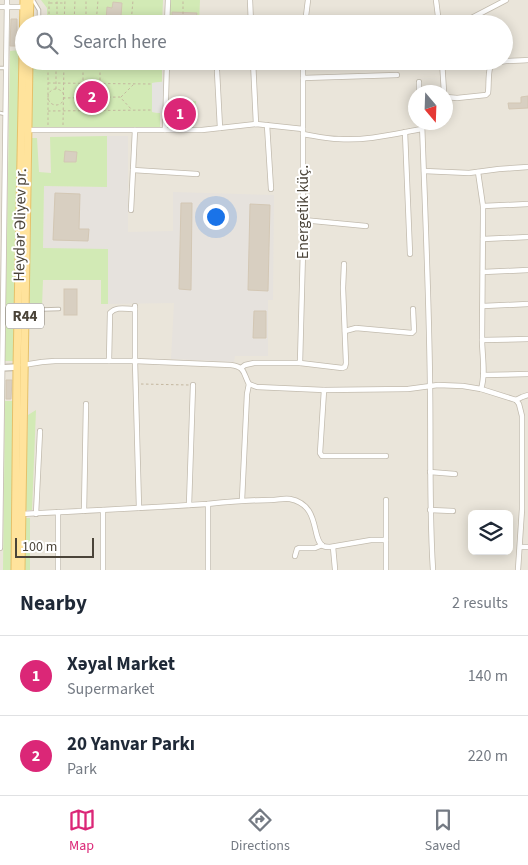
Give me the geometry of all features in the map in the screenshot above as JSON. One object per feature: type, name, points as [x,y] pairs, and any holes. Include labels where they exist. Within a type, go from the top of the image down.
[{"type":"main road","points":[[31,15],[32,0]]},
{"type":"main road","name":"Heydər Əliyev pr.","points":[[15,570],[20,366],[23,70]]},
{"type":"main road","name":"Heydər Əliyev pr.","points":[[20,570],[20,366],[25,310],[29,70]]},
{"type":"street","points":[[0,548],[3,114],[7,0]]},
{"type":"street","points":[[167,15],[168,0]]},
{"type":"street","points":[[250,0],[251,15]]},
{"type":"street","points":[[306,15],[308,0]]},
{"type":"street","points":[[436,0],[438,15]]},
{"type":"street","points":[[477,15],[506,0]]},
{"type":"street","points":[[0,7],[24,4]]},
{"type":"street","points":[[513,61],[528,60]]},
{"type":"street","points":[[166,130],[167,70]]},
{"type":"street","points":[[253,70],[256,124]]},
{"type":"street","name":"Energetik küç.","points":[[300,364],[303,70]]},
{"type":"street","points":[[443,70],[444,85]]},
{"type":"street","points":[[453,98],[486,95],[488,93],[490,70]]},
{"type":"street","points":[[217,71],[220,128]]},
{"type":"street","points":[[303,78],[397,75]]},
{"type":"street","points":[[28,130],[202,130],[256,124],[339,139],[376,137],[416,130]]},
{"type":"street","points":[[267,125],[271,189]]},
{"type":"street","points":[[131,210],[135,130]]},
{"type":"street","points":[[422,130],[430,386],[430,510],[433,570]]},
{"type":"street","points":[[404,132],[410,254]]},
{"type":"street","points":[[424,170],[458,173],[528,167]]},
{"type":"street","points":[[133,170],[197,174]]},
{"type":"street","points":[[478,172],[483,206],[483,384],[481,389]]},
{"type":"street","points":[[483,206],[528,204]]},
{"type":"street","points":[[303,220],[366,226]]},
{"type":"street","points":[[483,239],[528,237]]},
{"type":"street","points":[[241,368],[254,363],[300,364],[342,368],[345,366],[344,264]]},
{"type":"street","points":[[483,272],[528,270]]},
{"type":"street","points":[[482,306],[528,304]]},
{"type":"street","points":[[109,361],[110,313],[117,308],[135,307],[135,384],[139,508]]},
{"type":"street","points":[[345,331],[356,328],[412,333],[414,331],[413,309]]},
{"type":"street","points":[[482,340],[528,339]]},
{"type":"street","points":[[1,368],[55,361],[135,361],[231,365],[241,368],[250,384],[257,387],[324,390],[462,386],[481,389],[516,400],[521,408],[522,469],[522,509],[518,570]]},
{"type":"street","points":[[483,375],[528,374]]},
{"type":"street","points":[[242,500],[246,394],[250,384]]},
{"type":"street","points":[[189,505],[193,385]]},
{"type":"street","points":[[324,390],[320,453],[322,456],[386,456]]},
{"type":"street","points":[[516,400],[528,395]]},
{"type":"street","points":[[84,511],[86,404]]},
{"type":"street","points":[[36,514],[40,431]]},
{"type":"street","points":[[521,433],[528,433]]},
{"type":"street","points":[[522,469],[528,469]]},
{"type":"street","points":[[430,472],[455,474]]},
{"type":"street","points":[[21,514],[208,504],[242,500],[290,499],[300,503],[309,510],[322,545]]},
{"type":"street","points":[[386,500],[386,570]]},
{"type":"street","points":[[208,504],[208,570]]},
{"type":"street","points":[[522,509],[528,508]]},
{"type":"street","points":[[103,510],[103,570]]},
{"type":"street","points":[[430,510],[453,511]]},
{"type":"street","points":[[58,512],[58,570]]},
{"type":"street","points":[[295,556],[299,548],[315,548],[322,545],[333,547],[371,540],[386,540]]},
{"type":"street","points":[[333,547],[335,569]]},
{"type":"street","points":[[520,548],[528,547]]},
{"type":"lane","points":[[32,0],[39,10],[39,15]]},
{"type":"lane","points":[[0,68],[6,68]]},
{"type":"lane","points":[[174,108],[174,130]]},
{"type":"lane","points":[[25,310],[59,309]]},
{"type":"path","points":[[74,15],[75,0]]},
{"type":"path","points":[[86,0],[86,15]]},
{"type":"path","points":[[97,15],[98,0]]},
{"type":"path","points":[[132,15],[133,0]]},
{"type":"path","points":[[183,0],[183,15]]},
{"type":"path","points":[[49,15],[49,1],[65,2],[64,15]]},
{"type":"path","points":[[57,1],[57,15]]},
{"type":"path","points":[[48,70],[48,130]]},
{"type":"path","points":[[56,70],[56,89]]},
{"type":"path","points":[[63,130],[64,70]]},
{"type":"path","points":[[82,70],[82,111]]},
{"type":"path","points":[[100,70],[100,111]]},
{"type":"path","points":[[48,83],[152,84]]},
{"type":"path","points":[[64,98],[120,97],[134,84]]},
{"type":"path","points":[[56,89],[50,92],[48,98],[50,103],[55,105],[61,103],[64,98]]},
{"type":"path","points":[[56,89],[62,93],[64,98]]},
{"type":"path","points":[[120,97],[132,110]]},
{"type":"path","points":[[48,111],[152,110]]},
{"type":"path","points":[[135,384],[193,385]]},
{"type":"shaded area","points":[[0,0],[528,0],[528,570],[0,570]]},
{"type":"shaded area","points":[[167,81],[166,114],[152,112],[152,83]]},
{"type":"shaded area","points":[[107,136],[128,136],[128,232],[173,231],[173,192],[274,195],[273,300],[268,300],[268,356],[235,356],[234,362],[171,359],[174,303],[108,304],[108,249],[43,249],[44,186],[107,187]]},
{"type":"green space","points":[[41,0],[163,0],[162,15],[47,15],[47,8]]},
{"type":"green space","points":[[170,0],[200,0],[199,15],[169,15]]},
{"type":"green space","points":[[15,50],[15,70],[20,70],[14,361],[5,361],[10,51]]},
{"type":"green space","points":[[32,70],[162,70],[162,82],[152,83],[152,112],[160,113],[160,127],[32,127]]},
{"type":"green space","points":[[169,101],[196,101],[196,121],[168,121]]},
{"type":"green space","points":[[107,136],[107,187],[44,186],[43,248],[108,249],[108,304],[101,304],[101,280],[43,280],[42,306],[29,307],[32,138],[37,138],[39,172],[51,173],[50,137]]},
{"type":"green space","points":[[5,401],[13,401],[11,570],[3,570]]},
{"type":"green space","points":[[36,410],[32,510],[25,510],[28,415]]},
{"type":"green space","points":[[25,518],[30,518],[30,570],[25,570]]},
{"type":"building","points":[[113,2],[122,3],[121,15],[106,15],[107,7],[112,8]]},
{"type":"building","points":[[172,12],[197,13],[197,15],[172,15]]},
{"type":"building","points":[[11,19],[15,19],[15,46],[10,46]]},
{"type":"building","points":[[528,96],[528,108],[509,109],[508,103],[521,103],[521,97]]},
{"type":"building","points":[[177,105],[186,105],[185,116],[177,116]]},
{"type":"building","points":[[65,151],[77,152],[76,162],[64,162]]},
{"type":"building","points":[[55,193],[80,194],[79,229],[89,229],[88,241],[53,240]]},
{"type":"building","points":[[181,203],[192,203],[191,290],[179,289]]},
{"type":"building","points":[[250,204],[270,205],[268,291],[248,290]]},
{"type":"building","points":[[64,289],[77,289],[77,315],[64,315]]},
{"type":"building","points":[[254,311],[266,311],[266,338],[253,338]]},
{"type":"building","points":[[6,380],[12,380],[11,399],[6,399]]},
{"type":"place","name":"20 Yanvar Parkı","points":[[92,97]]},
{"type":"place","name":"Xəyal Market","points":[[180,114]]}]
